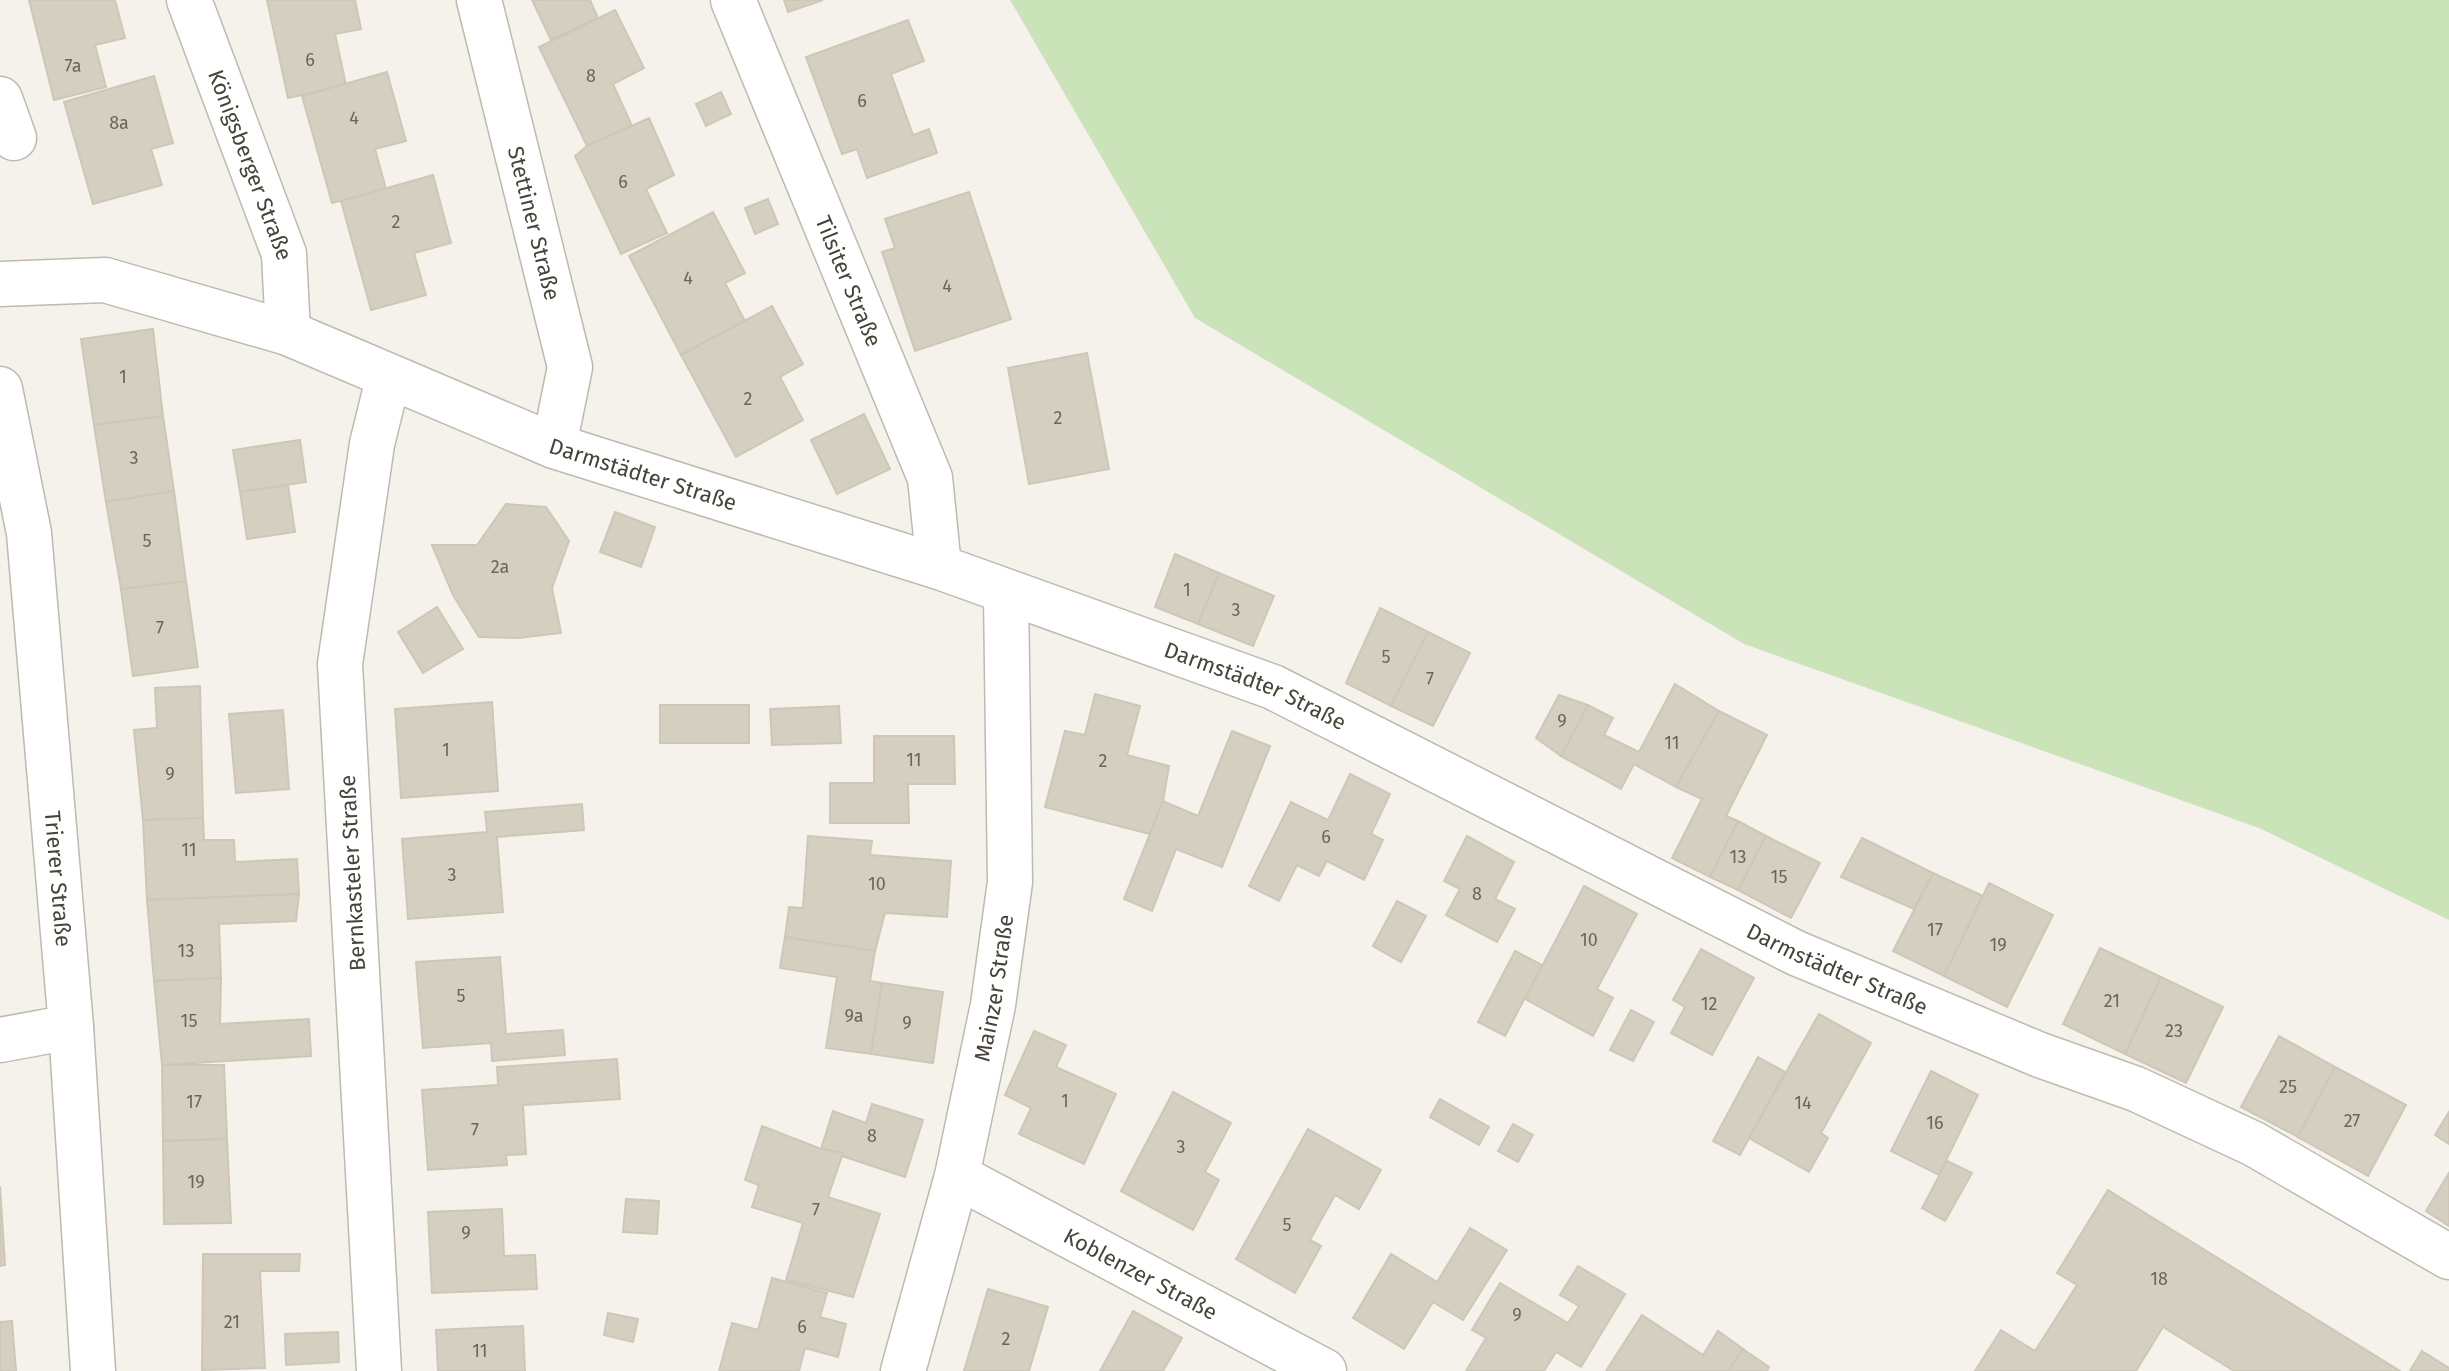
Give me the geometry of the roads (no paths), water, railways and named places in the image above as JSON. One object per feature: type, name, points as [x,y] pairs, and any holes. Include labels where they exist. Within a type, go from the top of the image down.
[{"type":"street","name":"Königsberger Straße","points":[[189,0],[284,254],[288,333]]},
{"type":"street","name":"Stettiner Straße","points":[[479,0],[570,367],[554,446]]},
{"type":"street","name":"Tilsiter Straße","points":[[733,0],[930,478],[939,567]]},
{"type":"street","name":"Darmstädter Straße","points":[[0,284],[105,280],[288,333],[388,379],[554,446],[939,567],[1006,594],[1273,687],[1796,953],[2040,1055],[2136,1089],[2254,1144],[2449,1257]]},
{"type":"street","name":"Bernkasteler Straße","points":[[379,1371],[340,664],[372,444],[388,379]]},
{"type":"street","name":"Trierer Straße","points":[[0,389],[29,533],[71,1027],[93,1371]]},
{"type":"street","name":"Mainzer Straße","points":[[903,1371],[957,1176],[993,1005],[1010,882],[1006,594]]},
{"type":"street","points":[[0,1040],[71,1027]]},
{"type":"street","name":"Koblenzer Straße","points":[[957,1176],[1324,1371]]}]
